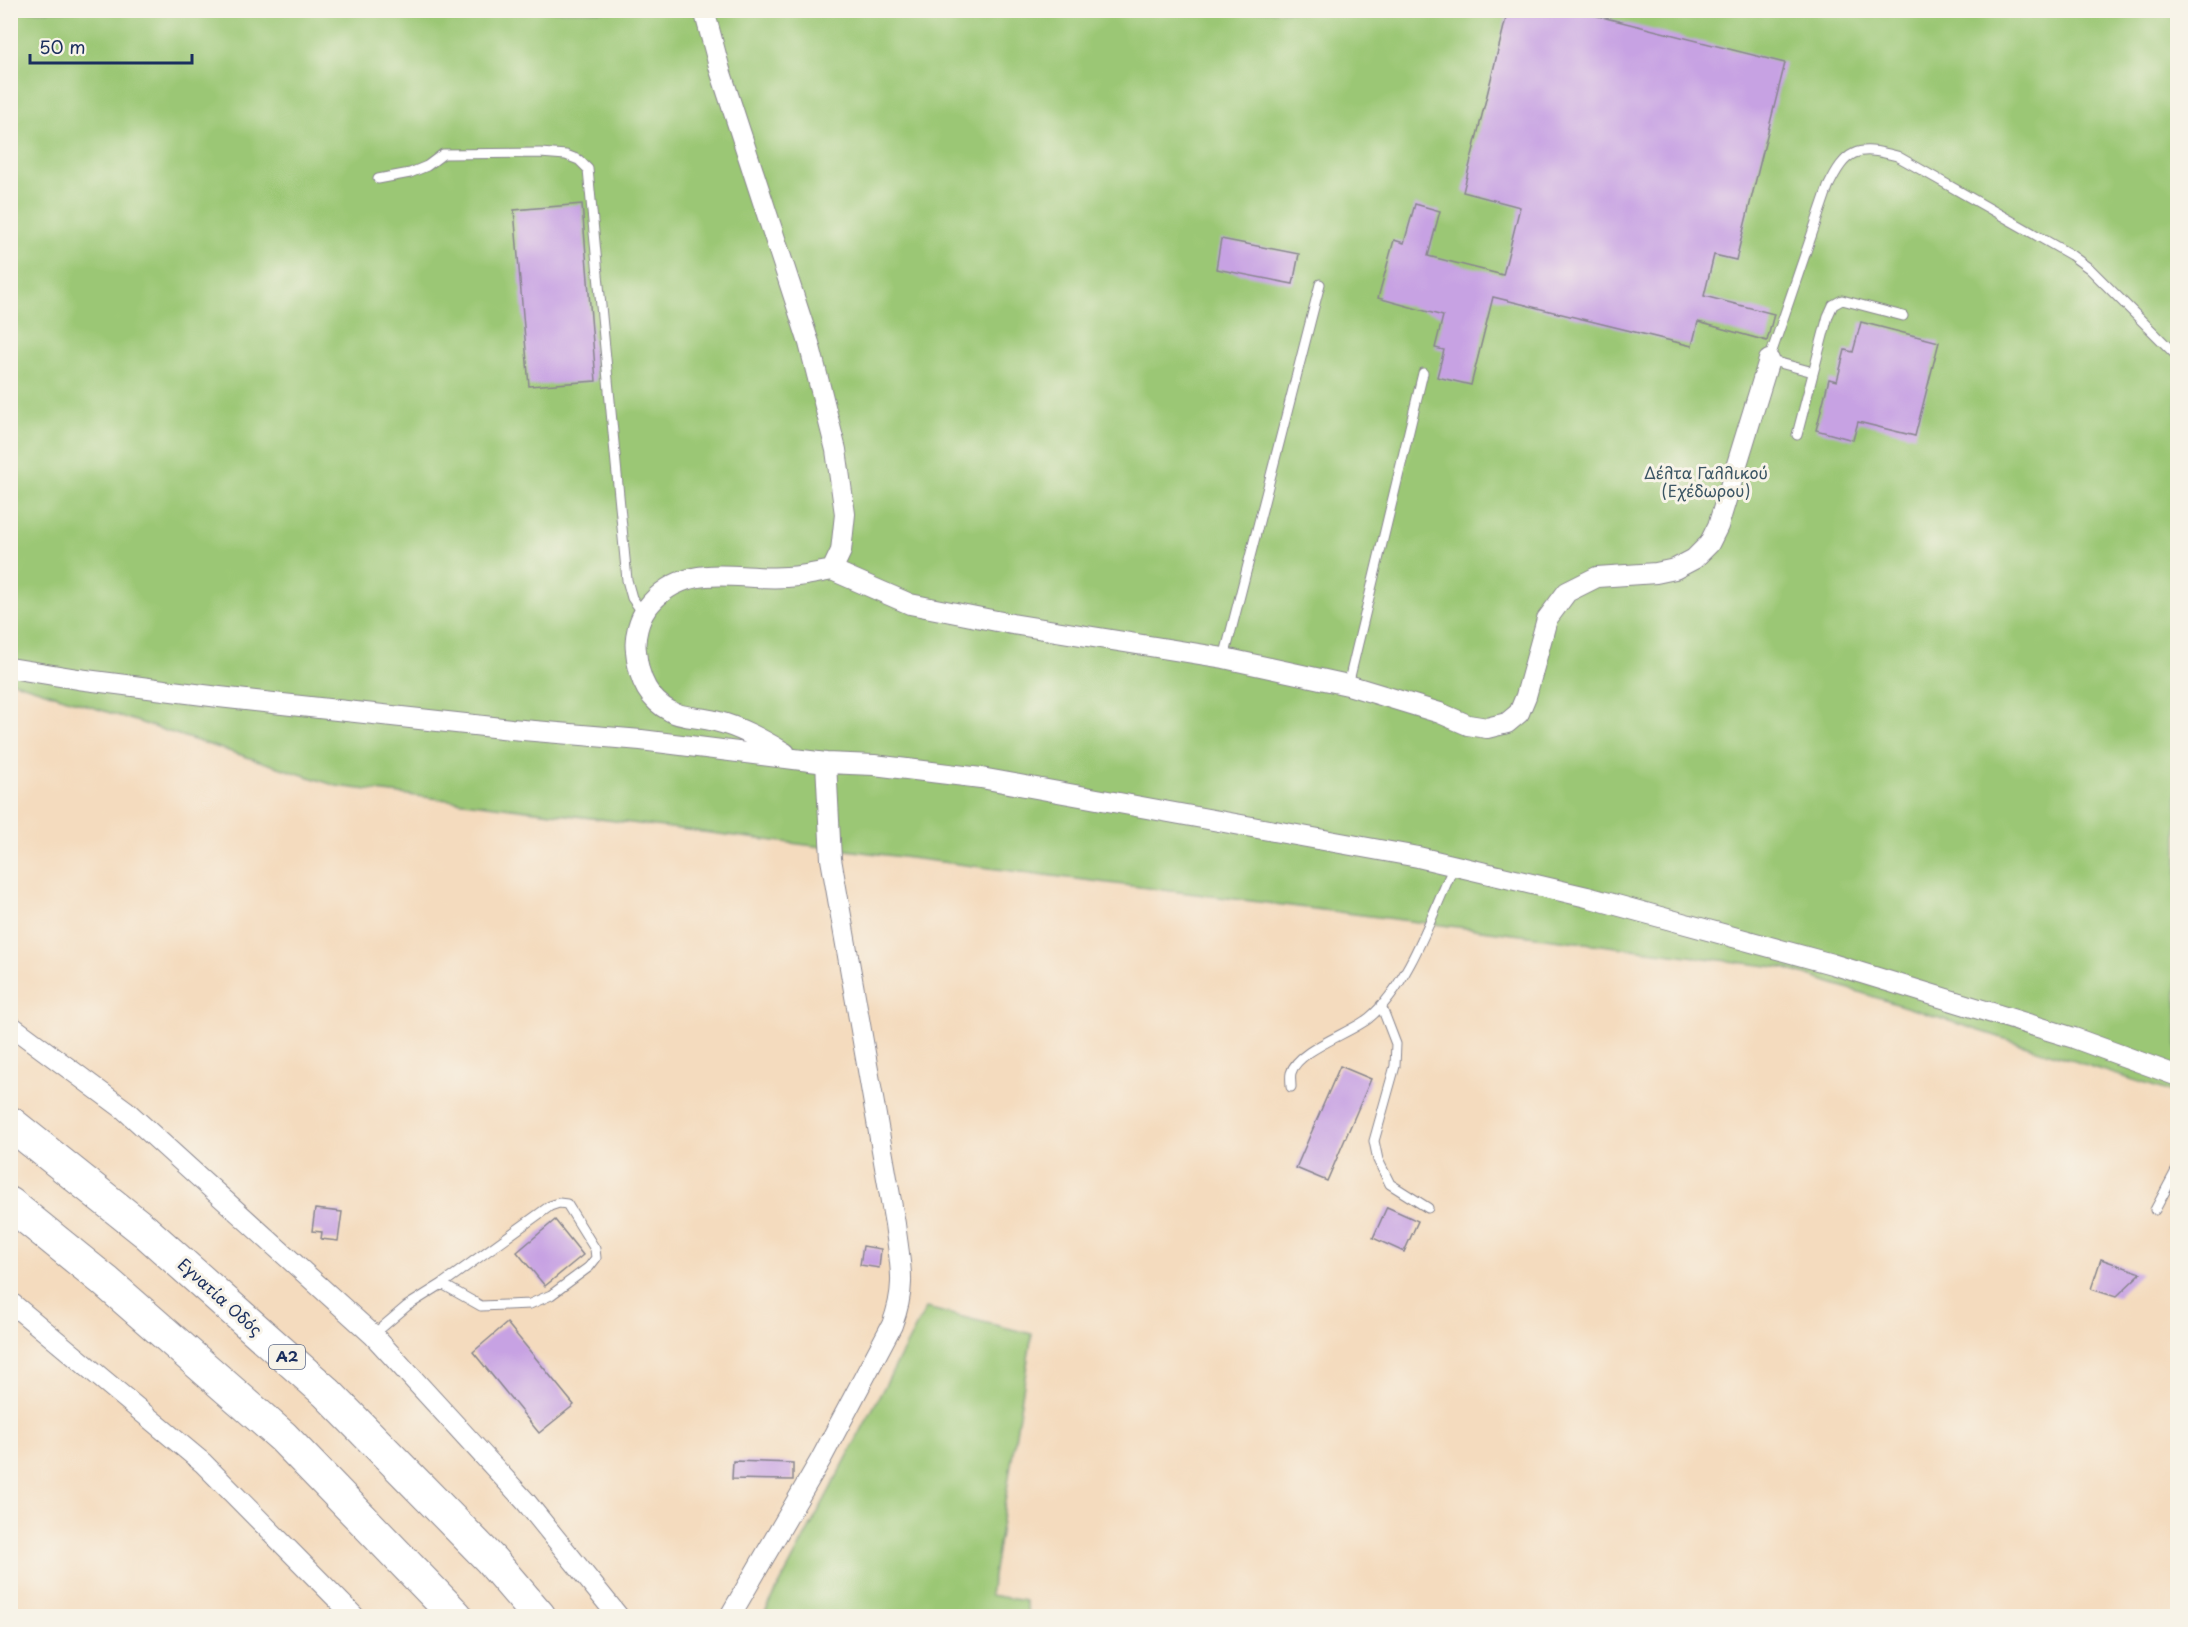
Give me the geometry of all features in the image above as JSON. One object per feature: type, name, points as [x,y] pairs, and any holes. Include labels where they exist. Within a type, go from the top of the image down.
[{"type":"highway","name":"Εγνατία Οδός","points":[[10,1123],[145,1231],[327,1393],[491,1560],[539,1617]]},
{"type":"highway","points":[[10,1204],[105,1281],[283,1437],[456,1617]]},
{"type":"street","points":[[704,10],[720,70],[809,343],[836,450],[845,514],[841,550],[832,570]]},
{"type":"street","points":[[796,759],[747,732],[716,721],[671,712],[653,698],[638,672],[635,642],[643,614],[655,598],[675,583],[701,576],[742,575],[785,578],[832,570],[910,604],[1012,624],[1224,658],[1348,685],[1440,713],[1468,725],[1487,728],[1507,723],[1519,713],[1526,696],[1547,619],[1567,592],[1597,577],[1656,573],[1675,569],[1694,558],[1709,544],[1718,526],[1769,360]]},
{"type":"street","points":[[10,668],[78,679],[266,702],[511,729],[641,740],[826,763],[874,765],[981,778],[1271,830],[1454,866],[1587,897],[1832,964],[2074,1038],[2178,1076]]},
{"type":"street","points":[[730,1617],[821,1458],[892,1325],[900,1305],[903,1284],[895,1224],[831,859],[826,763]]},
{"type":"street","points":[[10,1025],[124,1110],[373,1335],[526,1502],[618,1617]]},
{"type":"street","points":[[10,1302],[203,1462],[354,1617]]},
{"type":"lane","points":[[1813,372],[1769,360],[1828,188],[1839,165],[1850,155],[1866,150],[1897,156],[2071,255],[2090,269],[2178,357]]},
{"type":"lane","points":[[378,178],[410,173],[427,166],[443,154],[566,155],[579,160],[588,169],[627,580],[632,598],[643,614]]},
{"type":"lane","points":[[1224,658],[1320,284]]},
{"type":"lane","points":[[1797,435],[1828,316],[1833,305],[1842,300],[1903,316]]},
{"type":"lane","points":[[1348,685],[1423,373]]},
{"type":"lane","points":[[1291,1087],[1291,1072],[1302,1059],[1319,1046],[1369,1019],[1396,989],[1454,866]]},
{"type":"lane","points":[[1381,1005],[1396,1044],[1395,1066],[1374,1141],[1376,1151],[1390,1184],[1428,1208]]},
{"type":"lane","points":[[2155,1210],[2178,1167]]},
{"type":"lane","points":[[373,1335],[407,1306],[442,1284],[550,1206],[559,1203],[567,1204],[595,1249],[596,1258],[590,1267],[551,1295],[530,1304],[481,1306],[442,1284]]},
{"type":"green space","name":"Δέλτα Γαλλικού (Εχέδωρου)","points":[[11,11],[2177,11],[2177,1094],[1784,968],[337,786],[11,681]]},
{"type":"green space","points":[[926,1308],[1032,1334],[990,1595],[1025,1601],[1029,1616],[763,1616]]},
{"type":"building","points":[[1508,10],[1574,10],[1785,63],[1736,260],[1714,255],[1704,296],[1774,314],[1767,341],[1698,322],[1692,346],[1493,297],[1471,385],[1437,377],[1444,350],[1435,348],[1443,316],[1378,298],[1394,240],[1404,243],[1415,204],[1440,211],[1428,256],[1503,275],[1520,207],[1463,192]]},
{"type":"building","points":[[582,204],[596,381],[529,386],[514,210]]},
{"type":"building","points":[[1221,239],[1299,254],[1293,284],[1216,269]]},
{"type":"building","points":[[1861,322],[1939,342],[1915,436],[1858,422],[1853,440],[1816,430],[1829,379],[1837,381],[1845,350],[1853,352]]},
{"type":"building","points":[[1340,1066],[1371,1079],[1327,1181],[1296,1168]]},
{"type":"building","points":[[1387,1207],[1418,1221],[1404,1252],[1373,1238]]},
{"type":"building","points":[[315,1209],[342,1212],[338,1241],[321,1239],[322,1232],[312,1231]]},
{"type":"building","points":[[555,1220],[583,1255],[545,1286],[517,1252]]},
{"type":"building","points":[[863,1246],[881,1249],[879,1268],[860,1265]]},
{"type":"building","points":[[2101,1259],[2141,1273],[2116,1297],[2091,1289]]},
{"type":"building","points":[[507,1323],[574,1405],[539,1433],[473,1352]]},
{"type":"building","points":[[733,1461],[793,1463],[793,1480],[732,1479]]}]
